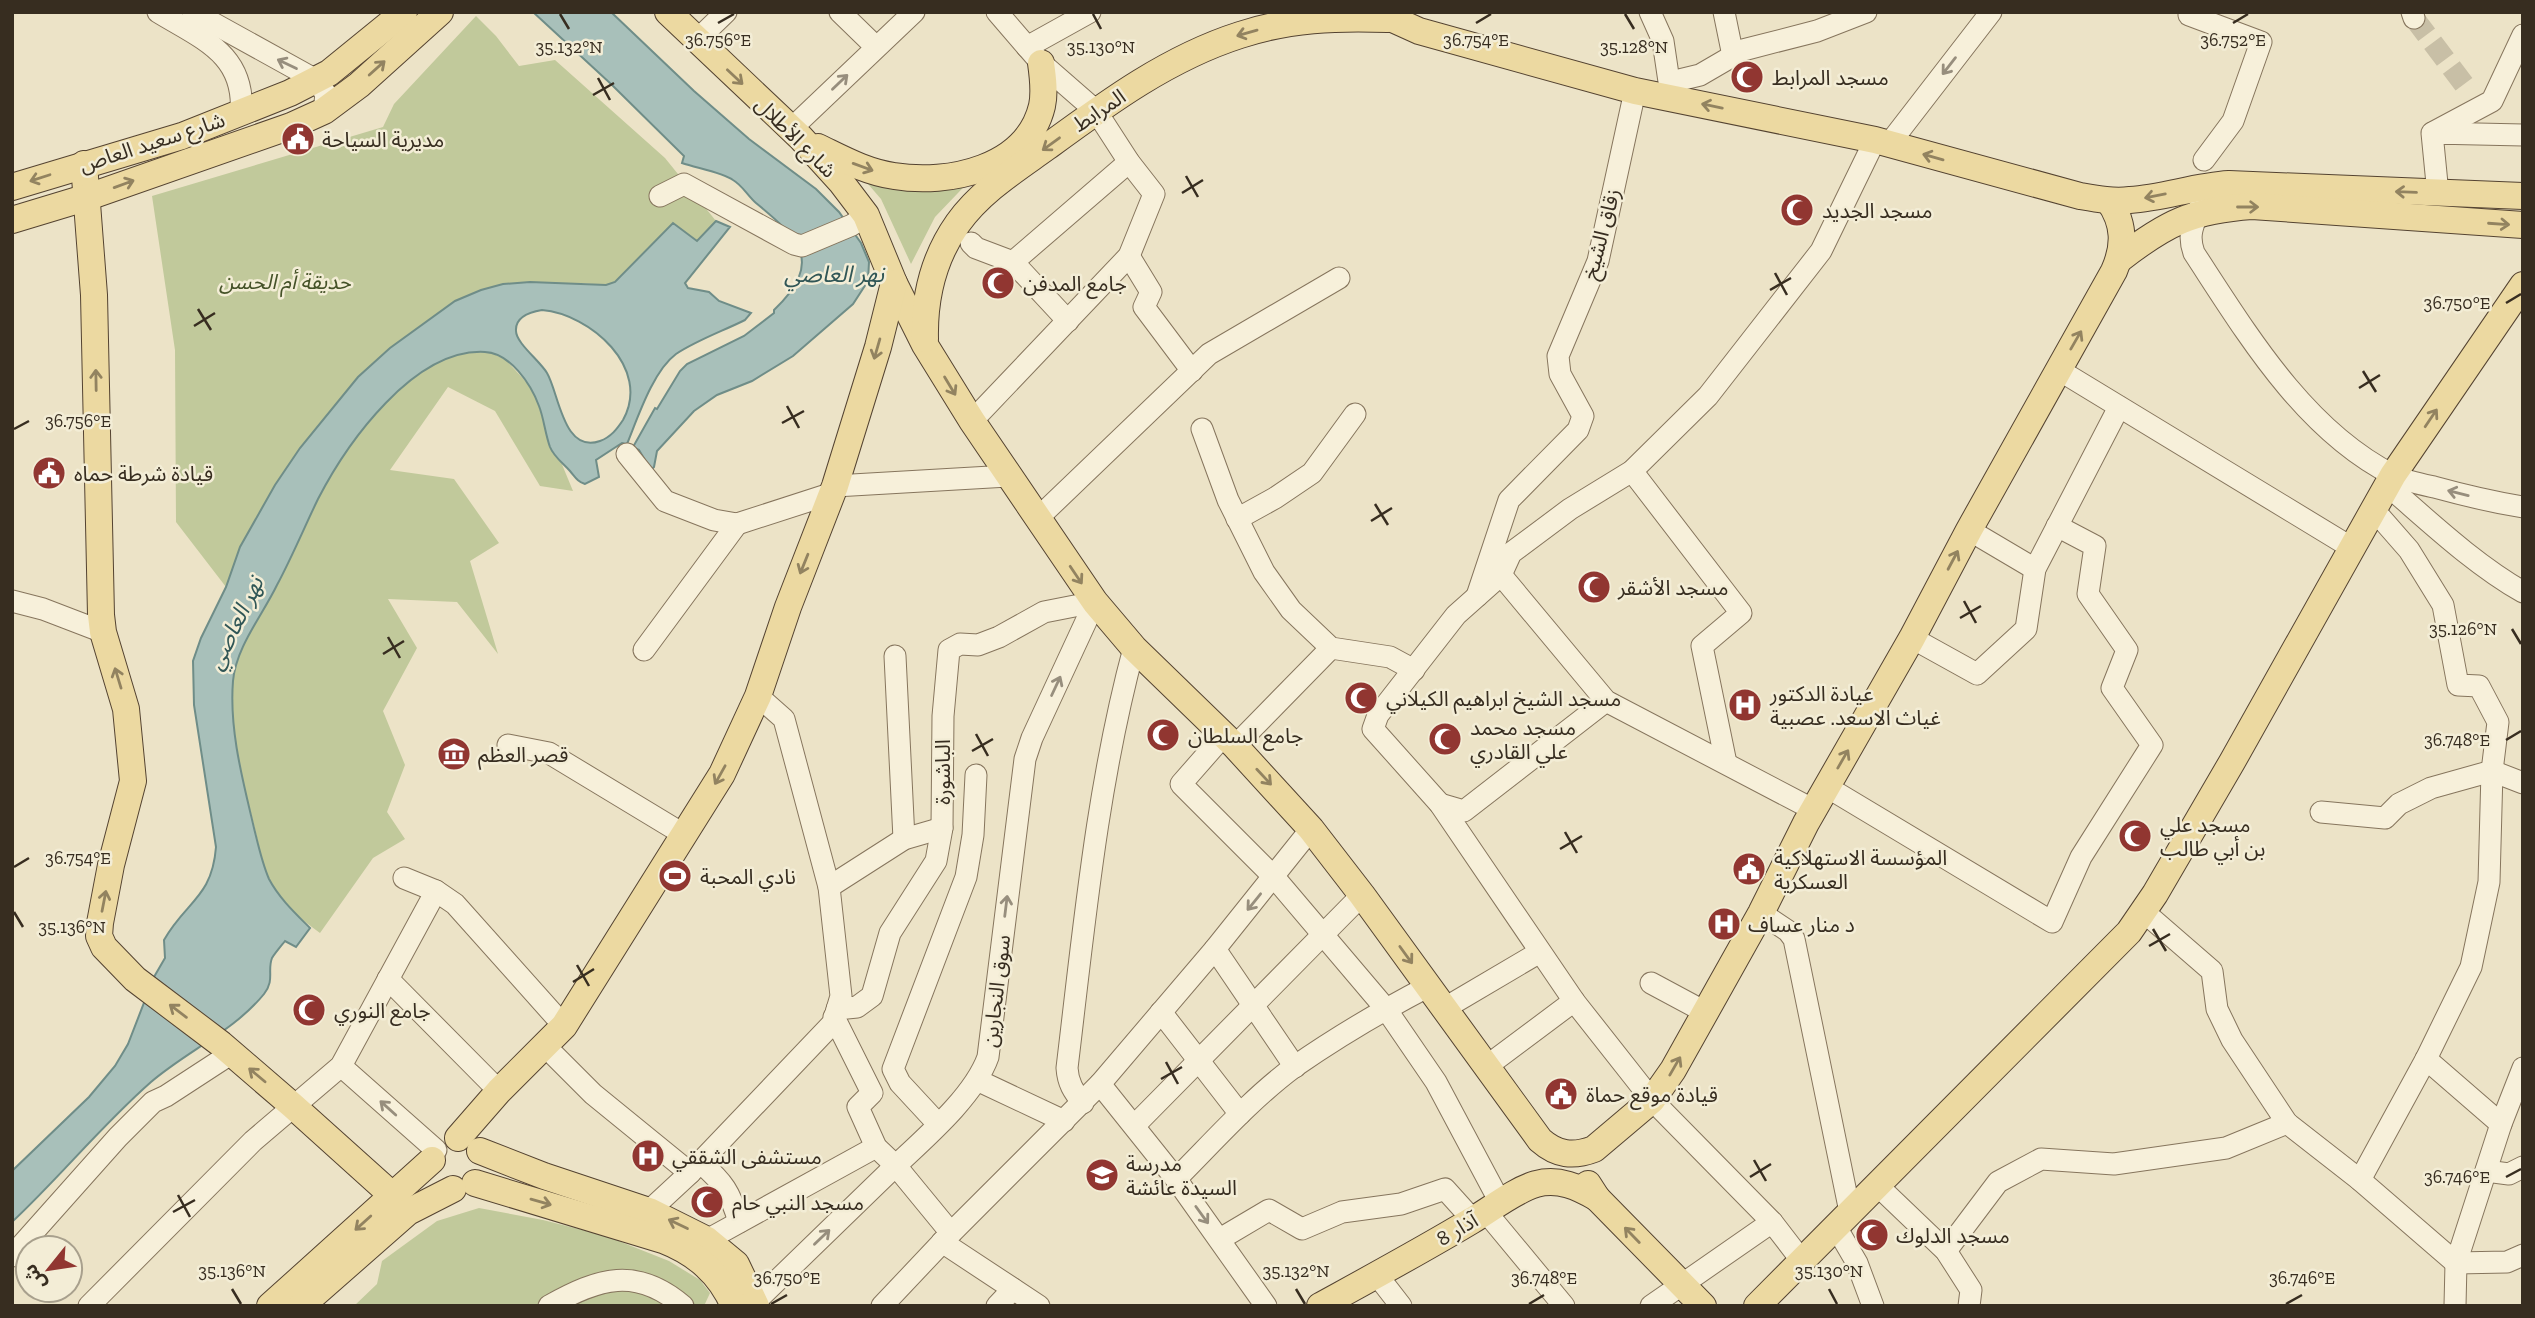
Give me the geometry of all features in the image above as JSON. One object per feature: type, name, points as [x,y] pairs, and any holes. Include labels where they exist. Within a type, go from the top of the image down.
[{"type":"main road","name":"شارع سعيد العاص","points":[[12,187],[182,136],[290,93],[356,54],[404,12]]},
{"type":"main road","points":[[12,220],[88,197],[291,126],[324,111],[359,85],[440,12]]},
{"type":"main road","name":"شارع الأطلال","points":[[668,12],[796,134],[842,182],[925,345],[972,421],[1095,602],[1134,648],[1230,741],[1311,829],[1540,1140]]},
{"type":"main road","name":"المرابط","points":[[925,345],[926,302],[937,261],[958,223],[986,192],[1096,111],[1187,55],[1242,34],[1290,23],[1329,18],[1382,15],[1419,31],[1635,91],[1671,90],[1882,142],[2046,188],[2109,201],[2132,200],[2206,172],[2438,194],[2523,196]]},
{"type":"main road","points":[[796,134],[850,163],[892,176],[935,179],[978,171],[1012,150],[1026,137],[1036,121],[1043,94],[1034,55]]},
{"type":"main road","points":[[83,164],[88,197],[94,295],[99,576],[103,632],[126,709],[133,781],[111,865],[99,936],[107,953],[135,979],[226,1048],[393,1196]]},
{"type":"main road","points":[[1703,1306],[1597,1198],[1586,1174],[1589,1157],[1594,1149],[1652,1100],[1673,1070],[2120,258],[2123,247],[2120,222],[2109,201]]},
{"type":"main road","points":[[2120,258],[2158,230],[2198,213],[2223,208],[2252,206],[2523,225]]},
{"type":"main road","points":[[748,1304],[687,1250],[611,1223],[464,1186],[445,1186],[435,1175],[451,1150],[499,1091],[564,1026],[722,774],[758,696],[788,607],[834,489],[878,347],[894,283]]},
{"type":"main road","points":[[1757,1306],[2113,950],[2144,912],[2391,481],[2523,285]]},
{"type":"main road","points":[[1540,1140],[1551,1150],[1562,1153],[1573,1154],[1594,1149]]},
{"type":"main road","points":[[1496,1206],[1536,1172],[1541,1151],[1540,1140]]},
{"type":"main road","points":[[301,1306],[408,1212],[464,1186],[483,1168],[451,1150]]},
{"type":"main road","points":[[270,1306],[393,1196],[451,1150]]},
{"type":"main road","points":[[451,1150],[544,1176],[649,1211],[707,1240],[736,1264],[748,1304]]},
{"type":"main road","name":"8 آذار","points":[[1320,1306],[1536,1184],[1565,1183],[1597,1198]]},
{"type":"street","points":[[158,12],[227,44],[316,80],[326,94],[324,111]]},
{"type":"street","points":[[193,12],[227,44],[241,85],[242,114]]},
{"type":"street","points":[[696,41],[726,12]]},
{"type":"street","points":[[840,12],[876,47]]},
{"type":"street","points":[[796,134],[876,47],[914,12]]},
{"type":"street","points":[[972,421],[1129,256],[1154,194],[1129,162],[1096,111],[1034,55],[997,12]]},
{"type":"street","points":[[1034,55],[1058,22],[1090,12]]},
{"type":"street","points":[[1650,12],[1663,41],[1671,90],[1743,50],[1817,30],[1866,12]]},
{"type":"street","points":[[1724,12],[1733,56]]},
{"type":"street","points":[[1802,1261],[1772,1222],[1652,1100],[1574,1001],[1440,804],[1373,729],[1378,715],[1456,615],[1501,575],[1511,552],[1570,509],[1632,471],[1708,396],[1821,251],[1882,142],[1991,12]]},
{"type":"street","points":[[2190,12],[2189,15],[2261,42],[2233,121],[2206,172],[2198,213],[2190,232],[2194,253],[2280,378],[2319,422],[2356,450],[2464,550],[2505,582],[2523,592]]},
{"type":"street","points":[[2432,133],[2491,101],[2523,35]]},
{"type":"street","name":"زقاق الشيخ","points":[[1476,598],[1509,500],[1578,430],[1584,416],[1560,374],[1558,356],[1598,261],[1635,91]]},
{"type":"street","points":[[2432,133],[2523,135]]},
{"type":"street","points":[[2432,133],[2438,194]]},
{"type":"street","points":[[1013,262],[1129,162]]},
{"type":"street","points":[[660,196],[684,184],[802,246],[859,220]]},
{"type":"street","points":[[971,243],[976,248],[1013,262],[1068,321]]},
{"type":"street","points":[[1129,256],[1151,292],[1144,307],[1192,370]]},
{"type":"street","points":[[1038,518],[1209,354],[1339,278]]},
{"type":"street","points":[[2059,370],[2352,548]]},
{"type":"street","points":[[1912,638],[1977,674],[2026,629],[2035,569],[2119,407]]},
{"type":"street","points":[[1237,519],[1312,473],[1354,414]]},
{"type":"street","points":[[1202,429],[1237,519],[1264,572],[1284,601],[1331,648],[1390,657],[1414,670]]},
{"type":"street","points":[[627,454],[665,501],[714,520],[737,524],[834,489],[1009,476]]},
{"type":"street","points":[[1632,471],[1741,613],[1702,646],[1726,763]]},
{"type":"street","points":[[2391,481],[2523,507]]},
{"type":"street","points":[[2360,1180],[2426,1059],[2471,967],[2489,881],[2492,771],[2498,722],[2479,686],[2458,685],[2443,605],[2409,550],[2374,510]]},
{"type":"street","points":[[644,650],[737,524]]},
{"type":"street","points":[[1501,575],[1606,701],[1726,763],[1820,799],[2052,922],[2081,857],[2152,745],[2112,688],[2127,650],[2088,594],[2095,546],[2057,526]]},
{"type":"street","points":[[1969,530],[2035,569]]},
{"type":"street","points":[[12,601],[43,609],[103,632]]},
{"type":"street","name":"الباشورة","points":[[835,1013],[857,1007],[872,996],[890,933],[936,861],[942,828],[943,716],[949,650],[960,644],[978,645],[999,637],[1044,612],[1095,602]]},
{"type":"street","name":"سوق النجارين","points":[[748,1304],[896,1166],[977,1080],[988,1057],[1025,759],[1032,738],[1095,602]]},
{"type":"street","points":[[1083,1102],[1068,1081],[1067,1068],[1093,847],[1113,734],[1134,648]]},
{"type":"street","points":[[1331,648],[1181,784],[1274,877],[1386,1009],[1436,1082],[1496,1206],[1564,1306]]},
{"type":"street","points":[[895,656],[904,839]]},
{"type":"street","points":[[649,1211],[833,1023],[841,996],[829,887],[784,719],[758,696]]},
{"type":"street","points":[[1440,804],[1464,810],[1606,701]]},
{"type":"street","points":[[508,745],[549,754],[683,834]]},
{"type":"street","points":[[2321,812],[2385,818],[2399,804],[2431,788],[2492,771],[2523,783]]},
{"type":"street","points":[[938,1124],[900,1083],[893,1069],[966,877],[973,835],[976,775]]},
{"type":"street","points":[[829,887],[904,839],[942,828]]},
{"type":"street","points":[[882,1306],[1100,1084],[1215,949],[1311,829]]},
{"type":"street","points":[[404,878],[436,891],[455,904],[564,1026]]},
{"type":"street","points":[[89,1306],[253,1141],[341,1066],[436,891]]},
{"type":"street","points":[[1135,1125],[1362,895]]},
{"type":"street","points":[[2144,912],[2212,971],[2217,1009],[2232,1040],[2287,1123],[2360,1180],[2456,1263],[2507,1262],[2523,1255]]},
{"type":"street","points":[[1761,913],[1794,939],[1843,1219],[1873,1306]]},
{"type":"street","points":[[1215,949],[1295,1067]]},
{"type":"street","points":[[1445,1009],[1540,952]]},
{"type":"street","points":[[388,979],[499,1091]]},
{"type":"street","points":[[1651,983],[1705,1012]]},
{"type":"street","points":[[1176,1179],[1240,1114],[1295,1067],[1386,1009],[1429,986]]},
{"type":"street","points":[[1487,1066],[1574,1001]]},
{"type":"street","points":[[1161,1012],[1240,1114]]},
{"type":"street","points":[[835,1013],[872,1093],[858,1107],[876,1147],[896,1166],[947,1237],[1039,1306]]},
{"type":"street","points":[[545,1045],[593,1094],[695,1167],[723,1182],[732,1196],[739,1222]]},
{"type":"street","points":[[12,1256],[118,1137],[153,1102],[166,1096],[226,1048]]},
{"type":"street","points":[[2426,1059],[2501,1124]]},
{"type":"street","points":[[341,1066],[451,1150]]},
{"type":"street","points":[[2455,1306],[2456,1263],[2501,1124],[2523,1068]]},
{"type":"street","points":[[977,1080],[1065,1121]]},
{"type":"street","points":[[1100,1084],[1176,1179],[1266,1306]]},
{"type":"street","points":[[1946,1251],[1998,1182],[2040,1159],[2114,1164],[2226,1148],[2287,1123]]},
{"type":"street","points":[[707,1240],[876,1147]]},
{"type":"street","points":[[2486,1171],[2509,1174],[2523,1167]]},
{"type":"street","points":[[1877,1185],[1946,1251],[1971,1290],[1969,1306]]},
{"type":"street","points":[[1220,1239],[1269,1210],[1302,1229],[1342,1212],[1401,1204],[1445,1189],[1496,1206]]},
{"type":"street","points":[[1651,1306],[1679,1284],[1772,1222]]},
{"type":"street","points":[[1377,1275],[1401,1306]]},
{"type":"street","points":[[549,1306],[598,1282],[626,1279],[644,1282],[667,1292],[683,1306]]},
{"type":"street","points":[[997,1306],[1013,1289]]},
{"type":"green space","name":"حديقة أم الحسن","points":[[476,16],[496,36],[519,66],[555,60],[665,158],[716,221],[697,241],[635,261],[621,279],[606,285],[579,283],[481,290],[455,302],[390,348],[358,377],[300,448],[275,485],[240,547],[226,587],[176,522],[175,350],[152,196],[383,127],[394,104]]},
{"type":"green space","points":[[849,162],[979,171],[935,217],[911,264],[881,199]]},
{"type":"green space","points":[[475,351],[490,352],[506,360],[529,385],[538,403],[551,449],[561,462],[573,491],[540,486],[495,411],[448,387],[390,470],[454,479],[499,543],[470,561],[498,654],[457,602],[388,599],[417,648],[383,711],[405,765],[387,812],[405,839],[373,858],[320,933],[280,896],[263,861],[234,733],[232,695],[237,665],[246,641],[318,500],[362,430],[403,387],[426,370],[450,357]]},
{"type":"green space","points":[[479,1208],[606,1236],[669,1261],[700,1280],[710,1293],[704,1306],[354,1306],[377,1284],[382,1261],[437,1221]]},
{"type":"water","name":"نهر العاصي","points":[[533,12],[611,12],[749,139],[816,189],[839,212],[861,243],[869,262],[868,281],[853,304],[793,356],[752,381],[717,395],[694,411],[657,451],[651,470],[639,450],[633,447],[680,371],[687,364],[744,336],[774,313],[798,278],[802,265],[800,252],[784,228],[736,182],[682,163],[684,156]]},
{"type":"water","points":[[716,221],[730,227],[685,283],[688,288],[709,292],[719,301],[751,313],[745,320],[693,344],[668,362],[647,395],[627,444],[622,443],[596,460],[599,477],[582,483],[556,457],[550,447],[531,388],[511,364],[485,352],[459,355],[433,365],[409,382],[386,403],[346,452],[318,499],[271,597],[244,644],[233,681],[233,718],[238,755],[262,860],[278,893],[310,928],[296,947],[285,941],[272,958],[267,989],[252,1007],[225,1030],[151,1082],[12,1222],[12,1171],[89,1097],[115,1066],[128,1044],[154,977],[165,958],[164,940],[204,889],[209,878],[216,847],[194,705],[193,661],[226,587],[240,547],[275,485],[300,448],[358,377],[390,348],[455,301],[503,284],[530,282],[606,285],[615,282],[673,223],[697,241]],"holes":[[[542,310],[579,322],[611,347],[623,363],[629,381],[630,401],[623,420],[613,432],[600,441],[588,443],[578,439],[570,430],[547,373],[517,336],[516,326],[528,314]]]},
{"type":"tunnel","points":[[2414,18],[2466,87]]},
{"type":"place","name":"مسجد المرابط","points":[[1747,77]]},
{"type":"place","name":"مديرية السياحة","points":[[298,139]]},
{"type":"place","name":"مسجد الجديد","points":[[1797,210]]},
{"type":"place","name":"جامع المدفن","points":[[998,283]]},
{"type":"place","name":"قيادة شرطة حماه","points":[[49,473]]},
{"type":"place","name":"مسجد الأشقر","points":[[1594,587]]},
{"type":"place","name":"مسجد الشيخ ابراهيم الكيلاني","points":[[1361,698]]},
{"type":"place","name":"عيادة الدكتور غياث الاسعد. عصبية","points":[[1745,705]]},
{"type":"place","name":"جامع السلطان","points":[[1163,735]]},
{"type":"place","name":"مسجد محمد علي القادري","points":[[1445,739]]},
{"type":"place","name":"قصر العظم","points":[[454,754]]},
{"type":"place","name":"مسجد علي بن أبي طالب","points":[[2135,836]]},
{"type":"place","name":"المؤسسة الاستهلاكية العسكرية","points":[[1749,869]]},
{"type":"place","name":"نادي المحبة","points":[[675,876]]},
{"type":"place","name":"د منار عساف","points":[[1724,924]]},
{"type":"place","name":"جامع النوري","points":[[309,1010]]},
{"type":"place","name":"قيادة موقع حماة","points":[[1561,1094]]},
{"type":"place","name":"مستشفى الشققي","points":[[648,1156]]},
{"type":"place","name":"مدرسة السيدة عائشة","points":[[1102,1175]]},
{"type":"place","name":"مسجد النبي حام","points":[[707,1202]]},
{"type":"place","name":"مسجد الدلوك","points":[[1872,1235]]}]
